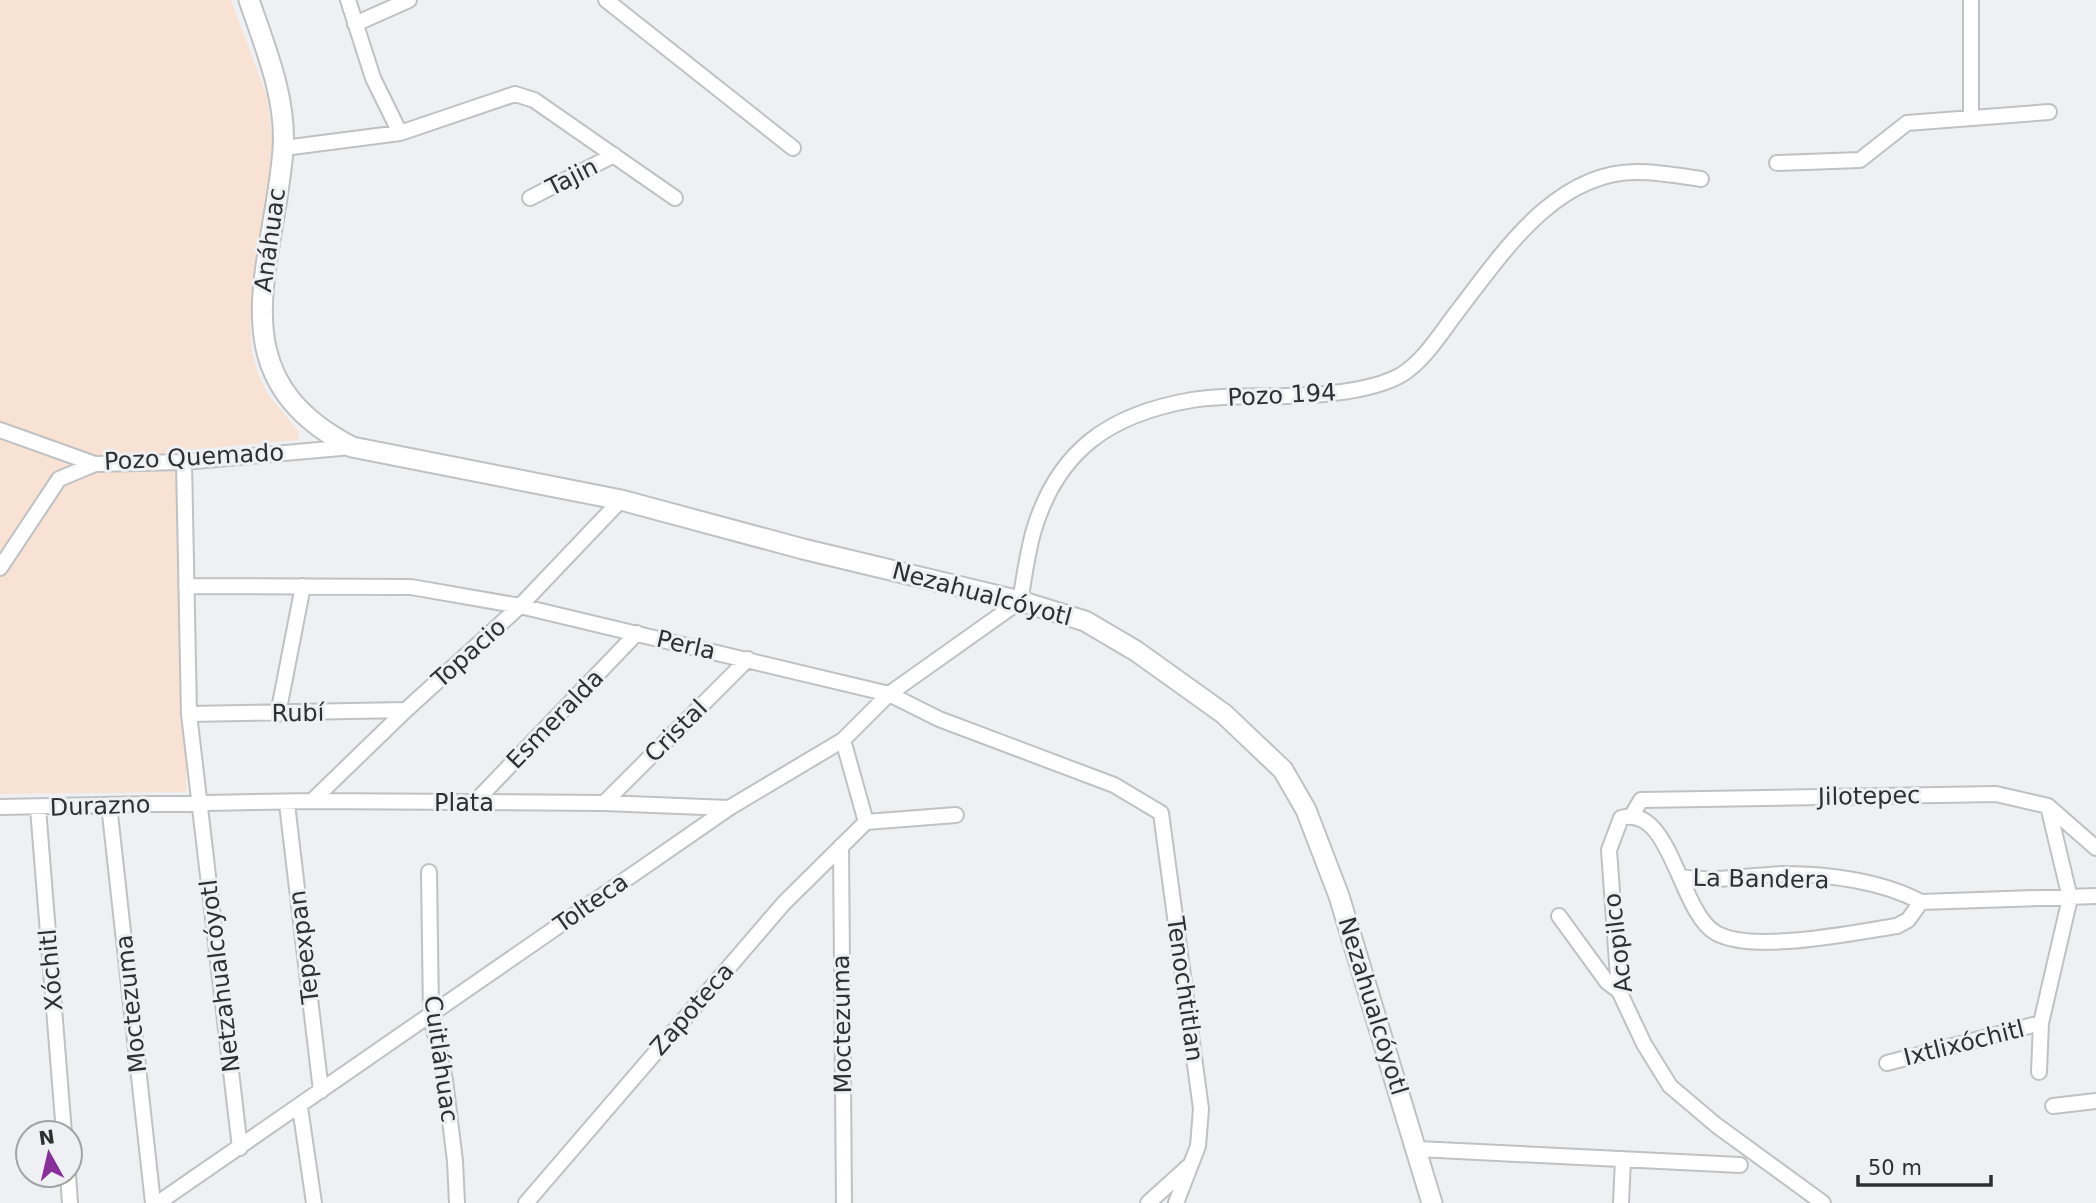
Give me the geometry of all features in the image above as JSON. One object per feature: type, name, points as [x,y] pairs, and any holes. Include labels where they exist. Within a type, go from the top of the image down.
[{"type":"main road","name":"Anáhuac","points":[[249,0],[270,60],[281,106],[284,148],[260,300],[267,346],[278,383],[301,412],[331,436],[352,447]]},
{"type":"main road","name":"Nezahualcóyotl","points":[[352,447],[621,500],[803,549],[1020,601],[1085,621],[1136,651],[1224,714],[1283,770],[1306,810],[1339,896],[1418,1149],[1432,1203]]},
{"type":"street","points":[[348,0],[373,78],[400,133]]},
{"type":"street","points":[[355,24],[409,0]]},
{"type":"street","points":[[606,0],[793,148]]},
{"type":"street","points":[[1971,0],[1971,116]]},
{"type":"street","points":[[284,148],[400,133],[515,94],[534,100],[675,198]]},
{"type":"street","points":[[1777,163],[1860,160],[1907,123],[2049,112]]},
{"type":"street","name":"Tajin","points":[[530,198],[614,155]]},
{"type":"street","name":"Pozo 194","points":[[1020,601],[1033,533],[1051,490],[1071,458],[1107,426],[1193,400],[1339,394],[1400,375],[1427,351],[1501,256],[1538,215],[1579,187],[1614,175],[1637,172],[1701,179]]},
{"type":"street","name":"Pozo Quemado","points":[[0,430],[95,464],[184,462],[352,447]]},
{"type":"street","name":"Netzahualcóyotl","points":[[184,462],[189,714],[240,1148]]},
{"type":"street","points":[[0,568],[59,479],[95,464]]},
{"type":"street","name":"Topacio","points":[[312,802],[406,710],[520,606],[621,500]]},
{"type":"street","name":"Perla","points":[[186,586],[411,587],[520,606],[748,659],[889,694],[939,719],[1114,785],[1161,813]]},
{"type":"street","points":[[278,714],[303,586]]},
{"type":"street","name":"Tolteca","points":[[159,1203],[729,807],[843,740],[889,694],[1020,601]]},
{"type":"street","name":"Esmeralda","points":[[473,804],[636,634]]},
{"type":"street","name":"Cristal","points":[[604,803],[748,659]]},
{"type":"street","name":"Rubí","points":[[189,714],[406,710]]},
{"type":"street","points":[[843,740],[866,822],[956,815]]},
{"type":"street","name":"Jilotepec","points":[[1632,815],[1641,800],[1996,794],[2048,806],[2096,848]]},
{"type":"street","name":"Plata","points":[[200,803],[604,803],[729,807]]},
{"type":"street","name":"Durazno","points":[[0,807],[200,803]]},
{"type":"street","name":"Tepexpan","points":[[287,804],[321,1091]]},
{"type":"street","name":"Moctezuma","points":[[109,805],[153,1203]]},
{"type":"street","points":[[2039,1072],[2040,1023],[2070,898],[2048,806]]},
{"type":"street","name":"Xóchitl","points":[[38,808],[63,1119]]},
{"type":"street","name":"Tenochtitlan","points":[[1161,813],[1201,1109],[1198,1146],[1176,1203]]},
{"type":"street","points":[[1632,815],[1646,820],[1659,836],[1699,919],[1717,934],[1741,939],[1790,942],[1897,926],[1908,920],[1921,902],[2096,896]]},
{"type":"street","name":"Acopilco","points":[[1632,815],[1621,818],[1612,835],[1609,850],[1619,991],[1644,1044],[1670,1086],[1716,1125],[1824,1203]]},
{"type":"street","name":"Zapoteca","points":[[526,1203],[784,903],[866,822]]},
{"type":"street","name":"Moctezuma","points":[[841,846],[844,1203]]},
{"type":"street","name":"Cuitláhuac","points":[[429,872],[431,1014],[444,1080],[455,1161],[457,1203]]},
{"type":"street","name":"La Bandera","points":[[1680,877],[1698,880],[1786,874],[1867,883],[1906,894],[1921,902]]},
{"type":"street","points":[[1559,916],[1607,982],[1619,991]]},
{"type":"street","name":"Ixtlixóchitl","points":[[1887,1063],[2040,1023]]},
{"type":"street","points":[[2053,1106],[2096,1101]]},
{"type":"street","points":[[300,1107],[314,1203]]},
{"type":"street","points":[[1418,1149],[1740,1165]]},
{"type":"street","points":[[1621,1203],[1623,1159]]},
{"type":"street","points":[[1148,1203],[1190,1165]]},
{"type":"shaded area","points":[[0,0],[231,0],[267,97],[274,150],[250,325],[252,351],[258,374],[269,396],[299,432],[298,440],[188,450],[186,792],[0,794]]}]
